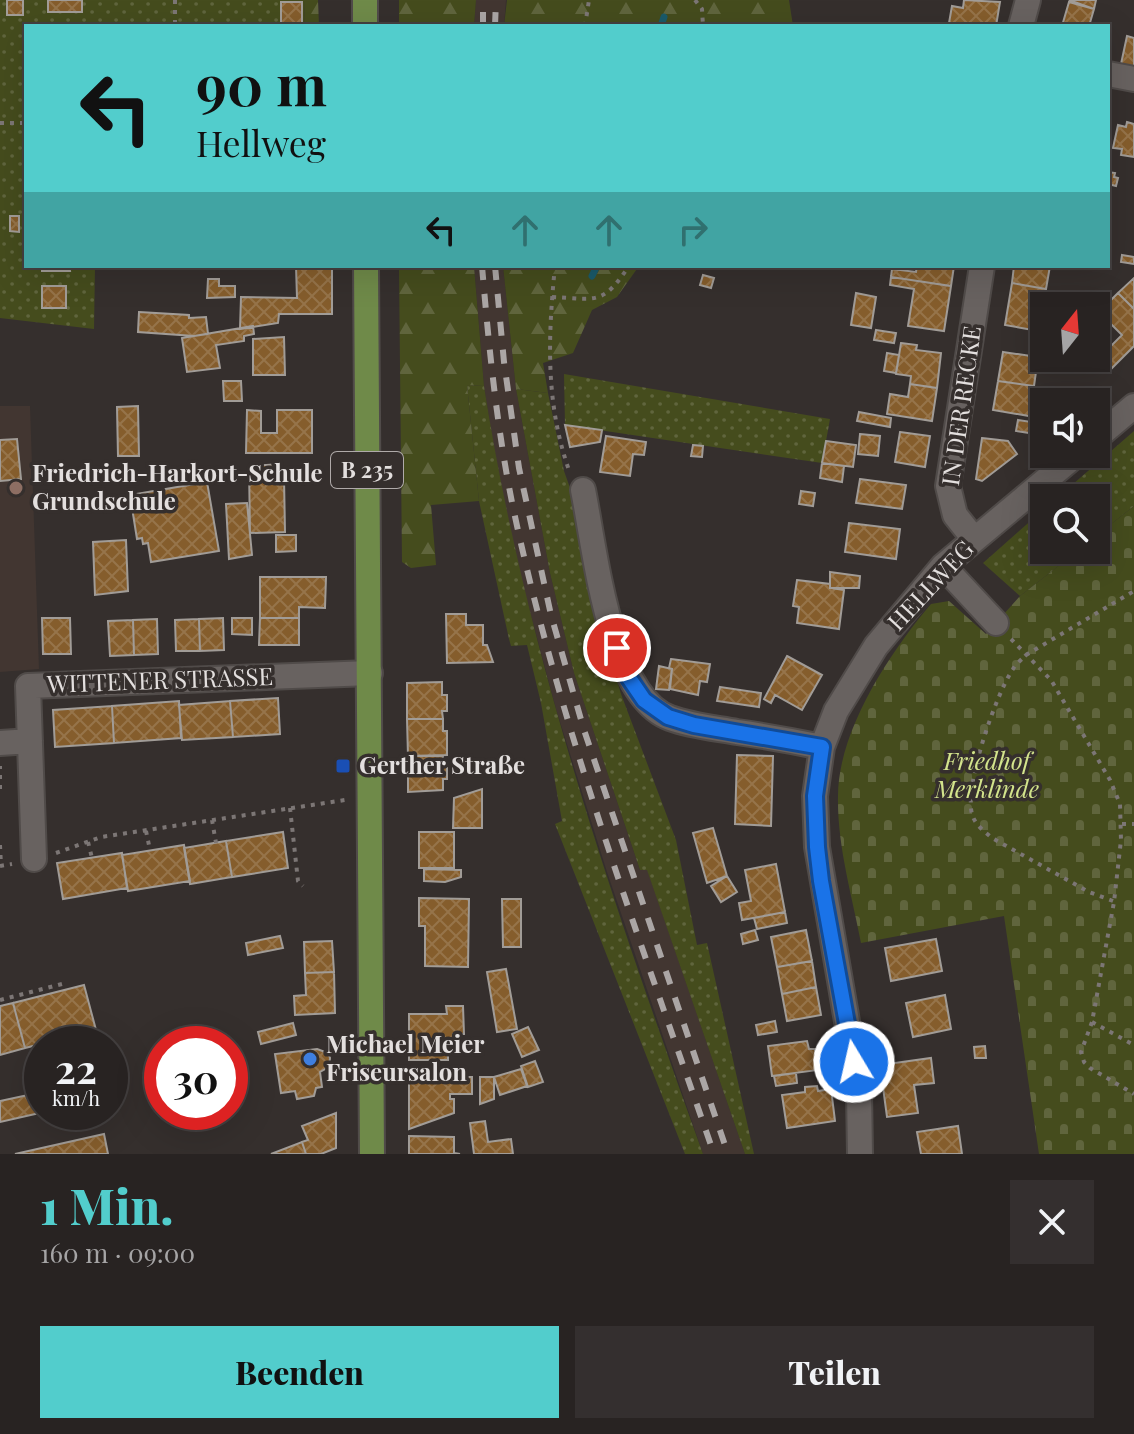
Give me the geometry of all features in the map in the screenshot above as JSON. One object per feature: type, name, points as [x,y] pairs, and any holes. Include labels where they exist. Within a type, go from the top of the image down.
[{"type":"main road","points":[[365,0],[365,24]]},
{"type":"main road","name":"B 235","points":[[366,268],[372,796],[372,1154]]},
{"type":"street","points":[[1022,24],[1028,0]]},
{"type":"street","points":[[1110,74],[1134,79]]},
{"type":"street","name":"IN DER RECKE","points":[[974,539],[955,515],[948,486],[982,268]]},
{"type":"street","points":[[1110,426],[1134,406]]},
{"type":"street","name":"HELLWEG","points":[[860,1154],[859,1091],[817,847],[815,796],[822,747],[836,711],[876,646],[943,566],[1060,468]]},
{"type":"street","points":[[583,490],[617,648],[629,678],[644,700],[668,717],[694,725],[822,747]]},
{"type":"street","points":[[943,566],[996,623]]},
{"type":"street","name":"WITTENER STRASSE","points":[[34,859],[28,686],[370,673]]},
{"type":"street","points":[[0,743],[30,741]]},
{"type":"path","points":[[175,0],[175,24]]},
{"type":"path","points":[[585,24],[589,0]]},
{"type":"path","points":[[695,0],[702,9],[703,24]]},
{"type":"path","points":[[0,123],[24,123]]},
{"type":"path","points":[[555,268],[548,353],[550,381],[568,468],[574,484],[583,490]]},
{"type":"path","points":[[552,297],[594,299],[612,292],[628,268]]},
{"type":"path","points":[[1114,902],[1089,892],[992,838],[978,826],[971,812],[975,772],[987,730],[1013,669],[1026,655],[1134,591]]},
{"type":"path","points":[[996,623],[1051,680],[1110,780],[1120,804],[1122,824],[1114,902],[1092,1022],[1081,1052],[1090,1068],[1134,1094]]},
{"type":"path","points":[[0,769],[0,789]]},
{"type":"path","points":[[0,845],[1,866],[34,859],[101,837],[372,796]]},
{"type":"path","points":[[290,808],[298,881],[303,886]]},
{"type":"path","points":[[212,820],[216,843]]},
{"type":"path","points":[[1122,824],[1134,824]]},
{"type":"path","points":[[146,831],[150,850]]},
{"type":"path","points":[[88,842],[92,858]]},
{"type":"path","points":[[0,1000],[62,984]]},
{"type":"path","points":[[1092,1022],[1134,1045]]},
{"type":"shaded area","points":[[476,0],[506,0],[504,24],[474,24]]},
{"type":"shaded area","points":[[474,268],[503,268],[516,389],[550,573],[574,673],[640,870],[647,869],[745,1154],[703,1154],[607,872],[556,709],[514,552],[484,386]]},
{"type":"shaded area","name":"Friedrich-Harkort-Schule Grundschule","points":[[0,406],[30,406],[39,669],[0,672]]},
{"type":"green space","points":[[0,0],[304,0],[305,24],[24,24],[24,268],[95,268],[94,329],[0,318]]},
{"type":"green space","points":[[304,0],[318,0],[319,24],[305,24]]},
{"type":"green space","points":[[399,0],[476,0],[474,24],[399,24]]},
{"type":"green space","points":[[507,0],[789,0],[793,24],[504,24]]},
{"type":"green space","points":[[399,268],[474,268],[484,386],[467,385],[479,501],[431,505],[436,565],[411,568],[402,562]]},
{"type":"green space","points":[[503,268],[638,268],[617,297],[592,310],[573,353],[543,363],[548,393],[516,389]]},
{"type":"green space","points":[[564,374],[830,419],[822,463],[565,425]]},
{"type":"green space","points":[[467,385],[484,386],[501,484],[523,582],[575,775],[703,1154],[685,1154],[555,824],[562,821],[541,703],[527,645],[511,646],[479,501]]},
{"type":"green space","points":[[516,389],[548,393],[564,471],[580,516],[597,611],[621,694],[676,840],[697,945],[707,943],[754,1154],[745,1154],[647,870],[640,870],[574,673],[550,573]]},
{"type":"green space","points":[[1134,431],[1134,506],[1110,525],[1110,484],[1073,484],[1091,468],[1110,468],[1110,452]]},
{"type":"green space","name":"Friedhof Merklinde","points":[[1134,506],[1134,1154],[1039,1154],[1004,916],[861,943],[840,833],[840,771],[847,745],[869,694],[899,645],[931,604],[949,601],[986,634],[1020,596],[1061,564],[1110,564],[1110,525]]},
{"type":"green space","points":[[1030,521],[1030,564],[1061,564],[1020,596],[983,563]]},
{"type":"building","points":[[7,0],[23,0],[23,15],[7,15]]},
{"type":"building","points":[[48,0],[82,0],[82,12],[48,12]]},
{"type":"building","points":[[964,0],[1000,2],[996,24],[949,23],[952,6],[963,8]]},
{"type":"building","points":[[1069,0],[1096,0],[1094,9]]},
{"type":"building","points":[[281,2],[302,2],[302,24],[281,24]]},
{"type":"building","points":[[1069,2],[1094,9],[1090,24],[1063,24]]},
{"type":"building","points":[[1127,36],[1134,38],[1134,67],[1121,64]]},
{"type":"building","points":[[1127,122],[1134,124],[1134,157],[1121,155],[1122,149],[1113,148],[1118,125],[1126,127]]},
{"type":"building","points":[[1110,172],[1118,178],[1116,186],[1110,184]]},
{"type":"building","points":[[10,216],[19,216],[19,232],[10,231]]},
{"type":"building","points":[[1122,255],[1134,257],[1134,264],[1121,262]]},
{"type":"building","points":[[42,268],[69,268],[70,271],[42,271]]},
{"type":"building","points":[[296,268],[332,268],[332,314],[279,314],[278,323],[240,329],[241,297],[297,298]]},
{"type":"building","points":[[917,268],[954,268],[951,286],[891,277],[892,269],[916,272]]},
{"type":"building","points":[[1014,268],[1050,268],[1046,289],[1012,283]]},
{"type":"building","points":[[703,275],[714,278],[711,288],[700,285]]},
{"type":"building","points":[[891,277],[951,286],[944,331],[908,326],[914,289],[890,285]]},
{"type":"building","points":[[1134,278],[1134,309],[1118,293]]},
{"type":"building","points":[[208,279],[219,279],[219,286],[235,286],[235,297],[207,298]]},
{"type":"building","points":[[1012,283],[1046,289],[1046,292],[1030,292],[1030,329],[1005,325]]},
{"type":"building","points":[[42,286],[66,286],[66,308],[42,308]]},
{"type":"building","points":[[856,293],[876,297],[871,328],[851,325]]},
{"type":"building","points":[[1118,293],[1134,309],[1134,346],[1110,370],[1110,345],[1122,335],[1110,323],[1110,301]]},
{"type":"building","points":[[139,312],[206,317],[208,334],[138,332]]},
{"type":"building","points":[[253,326],[254,334],[244,336],[244,341],[216,345],[220,368],[187,372],[182,338]]},
{"type":"building","points":[[876,330],[896,333],[894,343],[874,340]]},
{"type":"building","points":[[284,337],[285,375],[253,375],[253,339]]},
{"type":"building","points":[[901,343],[917,345],[916,350],[941,353],[937,388],[910,384],[911,376],[896,374]]},
{"type":"building","points":[[1003,352],[1030,356],[1030,372],[1036,372],[1034,386],[998,381]]},
{"type":"building","points":[[887,353],[899,355],[896,373],[884,371]]},
{"type":"building","points":[[223,381],[241,381],[242,401],[224,401]]},
{"type":"building","points":[[998,381],[1034,386],[1030,388],[1029,416],[993,410]]},
{"type":"building","points":[[910,384],[937,388],[932,421],[887,414],[890,394],[908,397]]},
{"type":"building","points":[[138,406],[139,456],[118,456],[117,407]]},
{"type":"building","points":[[247,410],[261,411],[261,433],[277,433],[277,410],[312,410],[312,453],[246,453]]},
{"type":"building","points":[[859,412],[891,418],[890,427],[857,421]]},
{"type":"building","points":[[1018,420],[1030,422],[1030,433],[1016,431]]},
{"type":"building","points":[[565,425],[602,430],[600,442],[570,447]]},
{"type":"building","points":[[900,432],[930,436],[925,467],[895,462]]},
{"type":"building","points":[[860,434],[880,436],[878,456],[858,454]]},
{"type":"building","points":[[606,436],[646,442],[644,455],[633,454],[630,476],[600,472]]},
{"type":"building","points":[[982,438],[1008,441],[1017,454],[982,481],[976,479]]},
{"type":"building","points":[[17,439],[21,479],[0,481],[0,440]]},
{"type":"building","points":[[826,441],[856,445],[853,467],[822,463]]},
{"type":"building","points":[[693,445],[703,446],[702,457],[691,456]]},
{"type":"building","points":[[822,463],[844,466],[842,482],[820,478]]},
{"type":"building","points":[[281,464],[285,532],[250,533],[249,466]]},
{"type":"building","points":[[860,479],[906,485],[902,509],[856,503]]},
{"type":"building","points":[[207,482],[219,551],[151,562],[148,543],[143,544],[142,538],[137,539],[130,495]]},
{"type":"building","points":[[801,491],[815,493],[813,506],[799,504]]},
{"type":"building","points":[[247,503],[252,555],[229,559],[226,504]]},
{"type":"building","points":[[849,523],[900,529],[896,559],[845,552]]},
{"type":"building","points":[[276,535],[296,535],[296,551],[276,552]]},
{"type":"building","points":[[126,540],[128,591],[95,595],[93,542]]},
{"type":"building","points":[[830,572],[860,576],[859,588],[830,588]]},
{"type":"building","points":[[260,577],[326,577],[325,608],[299,607],[299,618],[260,618]]},
{"type":"building","points":[[797,580],[830,584],[830,588],[844,590],[839,629],[797,623],[799,607],[793,606]]},
{"type":"building","points":[[446,614],[466,614],[466,625],[483,625],[483,645],[487,645],[493,662],[447,663]]},
{"type":"building","points":[[42,618],[70,618],[71,654],[43,654]]},
{"type":"building","points":[[223,618],[224,650],[200,651],[199,619]]},
{"type":"building","points":[[232,618],[252,618],[252,635],[232,634]]},
{"type":"building","points":[[260,618],[299,618],[299,645],[259,645]]},
{"type":"building","points":[[157,619],[158,654],[134,655],[133,620]]},
{"type":"building","points":[[199,619],[200,651],[176,651],[175,620]]},
{"type":"building","points":[[133,620],[134,655],[110,656],[108,621]]},
{"type":"building","points":[[787,656],[822,675],[802,710],[775,695],[771,703],[764,699]]},
{"type":"building","points":[[671,659],[710,664],[707,682],[700,681],[698,695],[670,689]]},
{"type":"building","points":[[659,666],[672,669],[669,690],[656,689]]},
{"type":"building","points":[[442,682],[442,695],[447,695],[447,711],[442,711],[443,719],[407,719],[407,683]]},
{"type":"building","points":[[720,687],[761,693],[759,707],[717,701]]},
{"type":"building","points":[[278,698],[280,734],[233,737],[230,701]]},
{"type":"building","points":[[179,701],[181,738],[114,743],[112,706]]},
{"type":"building","points":[[230,701],[233,737],[182,740],[179,705]]},
{"type":"building","points":[[112,706],[114,743],[55,747],[53,710]]},
{"type":"building","points":[[407,719],[443,719],[443,731],[447,731],[447,755],[408,756]]},
{"type":"building","points":[[737,755],[773,756],[771,826],[735,824]]},
{"type":"building","points":[[408,756],[443,756],[443,763],[447,763],[447,779],[443,779],[443,790],[408,792]]},
{"type":"building","points":[[482,789],[482,828],[453,828],[454,798]]},
{"type":"building","points":[[713,828],[727,876],[707,883],[693,833]]},
{"type":"building","points":[[283,832],[288,868],[232,877],[226,841]]},
{"type":"building","points":[[419,832],[454,832],[454,868],[419,868]]},
{"type":"building","points":[[226,841],[232,877],[190,884],[184,848]]},
{"type":"building","points":[[184,845],[190,881],[128,891],[122,855]]},
{"type":"building","points":[[122,853],[127,888],[63,899],[57,863]]},
{"type":"building","points":[[776,864],[785,912],[742,920],[739,903],[751,901],[745,870]]},
{"type":"building","points":[[424,869],[461,870],[461,877],[445,882],[424,881]]},
{"type":"building","points":[[727,876],[737,892],[721,902],[711,886]]},
{"type":"building","points":[[419,898],[469,899],[468,967],[425,966],[425,926],[419,926]]},
{"type":"building","points":[[502,899],[521,899],[521,947],[503,947]]},
{"type":"building","points":[[785,912],[787,923],[757,929],[754,918]]},
{"type":"building","points":[[755,930],[758,940],[743,944],[741,934]]},
{"type":"building","points":[[806,930],[812,961],[777,967],[771,937]]},
{"type":"building","points":[[280,936],[283,948],[248,955],[246,943]]},
{"type":"building","points":[[936,939],[942,971],[891,981],[885,948]]},
{"type":"building","points":[[332,941],[334,972],[305,973],[304,942]]},
{"type":"building","points":[[812,961],[816,987],[782,994],[777,967]]},
{"type":"building","points":[[506,969],[517,1029],[497,1032],[487,972]]},
{"type":"building","points":[[334,972],[335,1013],[295,1015],[294,996],[306,995],[305,973]]},
{"type":"building","points":[[84,985],[95,1026],[24,1026],[24,1044],[13,1003]]},
{"type":"building","points":[[816,987],[821,1015],[787,1021],[782,994]]},
{"type":"building","points":[[945,995],[951,1029],[913,1037],[906,1003]]},
{"type":"building","points":[[13,1003],[24,1048],[0,1055],[0,1006]]},
{"type":"building","points":[[446,1006],[463,1006],[464,1034],[453,1034],[453,1049],[448,1049],[448,1060],[409,1060],[409,1014],[447,1014]]},
{"type":"building","points":[[775,1021],[777,1032],[758,1035],[756,1025]]},
{"type":"building","points":[[293,1023],[296,1035],[261,1044],[258,1032]]},
{"type":"building","points":[[528,1027],[539,1050],[522,1057],[512,1034]]},
{"type":"building","points":[[807,1041],[809,1049],[815,1049],[818,1070],[772,1076],[768,1046]]},
{"type":"building","points":[[985,1046],[986,1058],[975,1058],[974,1047]]},
{"type":"building","points":[[317,1049],[328,1053],[330,1058],[329,1067],[320,1072],[322,1087],[316,1088],[314,1096],[297,1099],[295,1091],[281,1093],[275,1054]]},
{"type":"building","points":[[931,1058],[934,1083],[914,1085],[918,1113],[887,1117],[880,1065]]},
{"type":"building","points":[[535,1061],[543,1082],[528,1087],[521,1066]]},
{"type":"building","points":[[521,1069],[527,1086],[500,1095],[494,1077]]},
{"type":"building","points":[[796,1073],[797,1083],[776,1086],[774,1076]]},
{"type":"building","points":[[409,1077],[472,1077],[472,1094],[450,1094],[450,1099],[454,1099],[454,1113],[409,1129]]},
{"type":"building","points":[[480,1077],[494,1077],[494,1099],[480,1104]]},
{"type":"building","points":[[817,1086],[818,1091],[831,1089],[835,1121],[787,1128],[782,1095],[805,1092],[805,1087]]},
{"type":"building","points":[[24,1096],[24,1117],[0,1122],[0,1101]]},
{"type":"building","points":[[336,1113],[336,1148],[321,1154],[306,1154],[302,1142],[308,1140],[302,1126]]},
{"type":"building","points":[[485,1121],[488,1142],[511,1139],[513,1154],[474,1154],[470,1123]]},
{"type":"building","points":[[958,1126],[962,1154],[921,1154],[917,1132]]},
{"type":"building","points":[[104,1134],[108,1154],[15,1154]]},
{"type":"building","points":[[409,1136],[454,1137],[454,1153],[460,1154],[409,1154]]},
{"type":"building","points":[[302,1142],[306,1154],[271,1154]]},
{"type":"waterway","points":[[662,24],[664,17]]},
{"type":"waterway","points":[[592,276],[596,268]]},
{"type":"railway","points":[[483,0],[483,24]]},
{"type":"railway","points":[[495,24],[496,0]]},
{"type":"railway","points":[[482,268],[503,451],[533,594],[604,836],[714,1154]]},
{"type":"railway","points":[[495,268],[519,468],[551,615],[584,730],[728,1154]]},
{"type":"place","name":"Friedrich-Harkort-Schule Grundschule","points":[[16,488]]},
{"type":"place","name":"Gerther Straße","points":[[343,766]]},
{"type":"place","name":"Michael Meier Friseursalon","points":[[310,1059]]},
{"type":"route","points":[[617,648],[629,678],[644,700],[668,717],[694,725],[822,747],[815,796],[817,847],[854,1062]]}]
